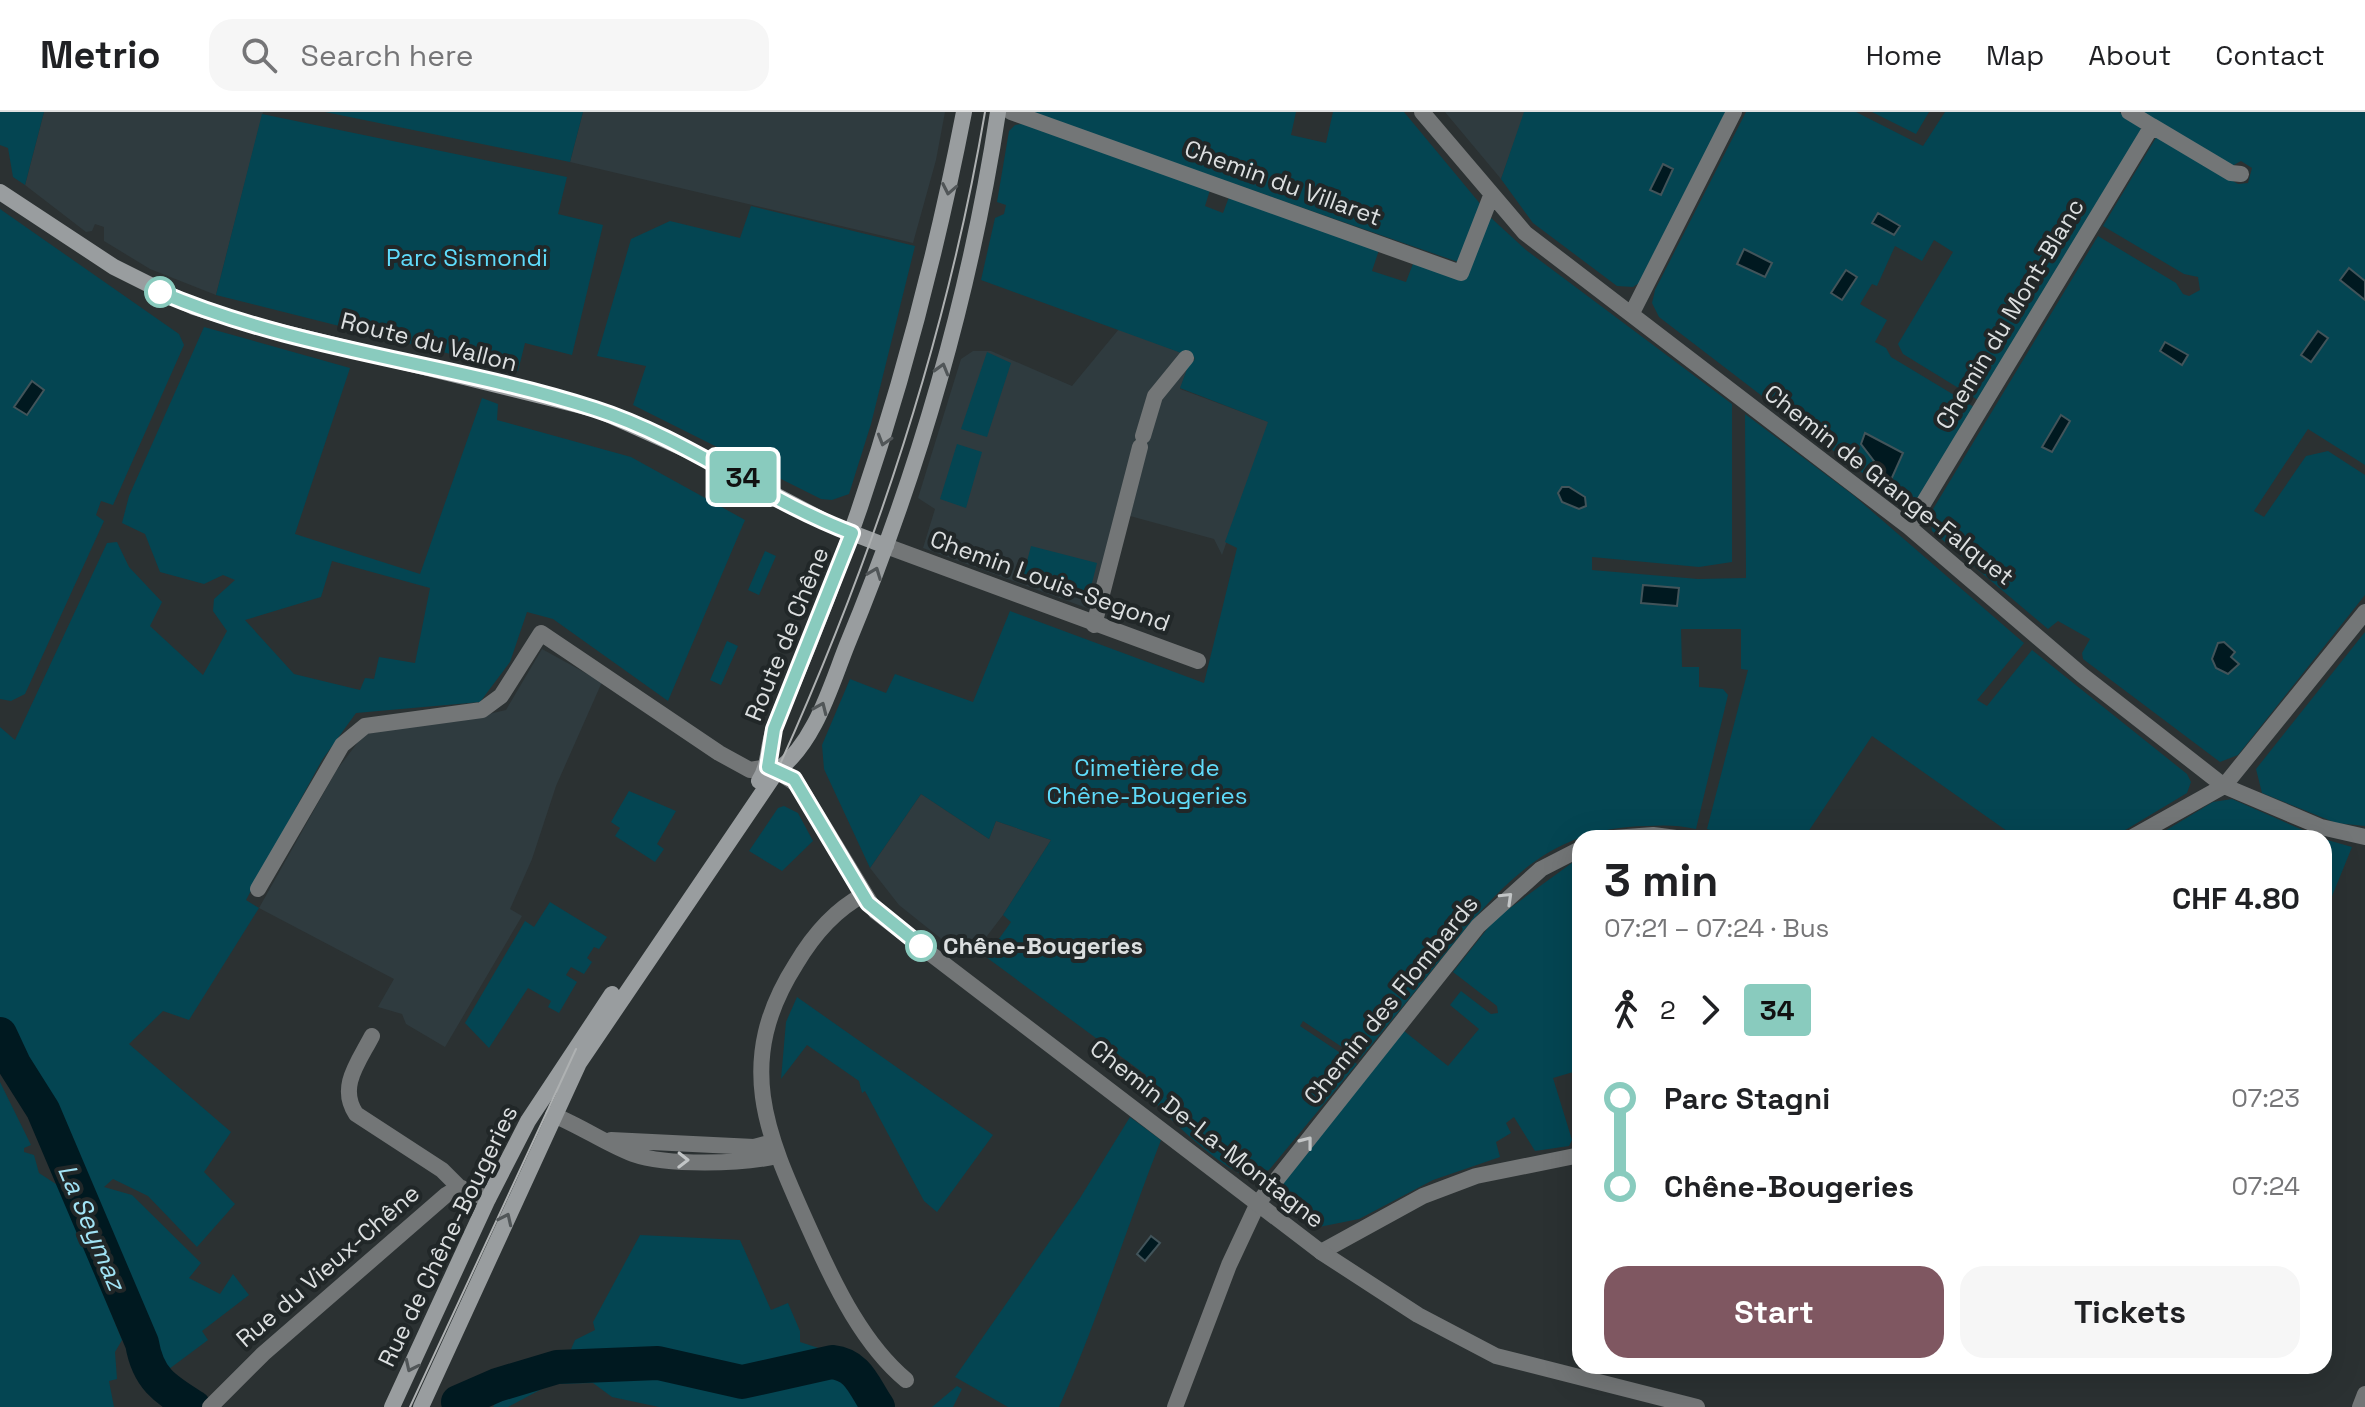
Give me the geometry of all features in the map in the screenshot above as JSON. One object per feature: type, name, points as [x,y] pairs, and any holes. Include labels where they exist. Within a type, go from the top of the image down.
[{"type":"main road","name":"Route de Chêne","points":[[772,769],[774,729],[852,533],[914,338],[964,112]]},
{"type":"main road","points":[[421,1404],[579,1063],[772,769],[797,753],[811,729],[886,546],[951,335],[982,205],[998,112]]},
{"type":"main road","name":"Route du Vallon","points":[[0,192],[114,267],[194,307],[261,327],[598,410],[693,452],[852,533],[886,546]]},
{"type":"main road","name":"Rue de Chêne-Bougeries","points":[[392,1407],[488,1199],[528,1121],[772,769]]},
{"type":"street","name":"Chemin du Villaret","points":[[1011,112],[1461,273],[1491,196]]},
{"type":"street","name":"Chemin de Grange-Falquet","points":[[1422,112],[1491,196],[1544,249],[1632,313],[1909,527],[2082,675],[2224,786],[2321,827],[2365,837]]},
{"type":"street","points":[[1632,313],[1734,112]]},
{"type":"street","points":[[2129,112],[2231,173],[2241,174]]},
{"type":"street","name":"Chemin du Mont-Blanc","points":[[1909,527],[2152,126]]},
{"type":"street","points":[[1094,625],[1155,396],[1186,358]]},
{"type":"street","name":"Chemin Louis-Segond","points":[[886,546],[1198,661]]},
{"type":"street","points":[[2145,830],[2224,786],[2365,612]]},
{"type":"street","points":[[258,889],[342,745],[365,726],[482,710],[501,696],[541,633],[719,753],[750,770],[772,769]]},
{"type":"street","name":"Chemin De-La-Montagne","points":[[772,769],[799,786],[876,912],[1321,1252],[1418,1315],[1496,1356],[1697,1407]]},
{"type":"street","name":"Chemin des Flombards","points":[[1175,1407],[1229,1265],[1258,1203],[1478,926],[1541,869],[1572,853]]},
{"type":"street","points":[[863,895],[809,943],[769,1011],[761,1069],[775,1149],[834,1284],[890,1365],[906,1380]]},
{"type":"street","points":[[372,1036],[346,1087],[346,1100],[356,1114],[442,1170],[459,1187]]},
{"type":"street","points":[[553,1115],[632,1153],[659,1159],[756,1161],[775,1149]]},
{"type":"street","points":[[1321,1252],[1436,1191],[1476,1176],[1572,1157]]},
{"type":"street","name":"Rue du Vieux-Chêne","points":[[210,1407],[263,1354],[459,1187],[488,1199]]},
{"type":"street","points":[[2360,1407],[2365,1394]]},
{"type":"shaded area","points":[[44,112],[263,112],[216,295],[150,269],[104,241],[104,227],[95,224],[92,231],[86,232],[25,185]]},
{"type":"shaded area","points":[[583,112],[945,112],[936,160],[913,243],[570,162]]},
{"type":"shaded area","points":[[1445,112],[1525,112],[1501,179]]},
{"type":"shaded area","points":[[1663,164],[1673,169],[1661,195],[1650,190]]},
{"type":"shaded area","points":[[1878,213],[1900,226],[1894,235],[1872,223]]},
{"type":"shaded area","points":[[1744,249],[1772,263],[1765,277],[1737,264]]},
{"type":"shaded area","points":[[2349,268],[2365,281],[2365,300],[2340,280]]},
{"type":"shaded area","points":[[1846,270],[1857,277],[1842,300],[1831,293]]},
{"type":"shaded area","points":[[1119,329],[1195,358],[1190,362],[1180,389],[1269,422],[1222,555],[1214,539],[1130,516],[1103,614],[923,548],[935,509],[918,498],[961,359],[973,351],[991,351],[1072,386]]},
{"type":"shaded area","points":[[2318,331],[2328,338],[2311,362],[2301,355]]},
{"type":"shaded area","points":[[2165,342],[2188,355],[2182,365],[2160,351]]},
{"type":"shaded area","points":[[32,381],[44,390],[27,415],[14,407]]},
{"type":"shaded area","points":[[2061,415],[2070,421],[2052,452],[2042,447]]},
{"type":"shaded area","points":[[1865,433],[1903,453],[1890,482],[1861,444]]},
{"type":"shaded area","points":[[1562,487],[1569,487],[1585,497],[1586,506],[1579,509],[1562,502],[1558,493]]},
{"type":"shaded area","points":[[1643,585],[1679,588],[1677,606],[1641,603]]},
{"type":"shaded area","points":[[2224,642],[2235,652],[2231,657],[2239,664],[2228,674],[2216,668],[2212,659],[2218,643]]},
{"type":"shaded area","points":[[542,649],[602,682],[556,786],[532,859],[510,909],[522,916],[445,1047],[406,1024],[402,1014],[378,1007],[394,979],[259,908],[336,771],[368,729],[459,721],[506,710]]},
{"type":"shaded area","points":[[921,794],[989,839],[996,821],[1051,840],[1003,915],[971,957],[964,957],[899,905],[870,868]]},
{"type":"shaded area","points":[[1151,1236],[1160,1243],[1145,1261],[1137,1254]]},
{"type":"green space","points":[[0,112],[44,112],[25,185],[13,177],[8,148],[0,145]]},
{"type":"green space","points":[[325,112],[583,112],[570,162]]},
{"type":"green space","points":[[1028,112],[1296,112],[1291,135],[1326,143],[1333,112],[1404,112],[1482,206],[1461,263]]},
{"type":"green space","points":[[1524,112],[1726,112],[1639,283],[1633,287],[1617,286],[1533,223],[1501,179]]},
{"type":"green space","points":[[1746,112],[1856,112],[1923,146],[1945,112],[2119,112],[2139,124],[2141,130],[1978,400],[1903,354],[1898,344],[1953,252],[1934,240],[1922,261],[1895,246],[1877,286],[1872,284],[1860,304],[1887,320],[1875,342],[1886,348],[1891,357],[1974,407],[1916,503],[1903,504],[1659,317],[1652,303],[1655,290]]},
{"type":"green space","points":[[1872,112],[1929,112],[1916,134]]},
{"type":"green space","points":[[2142,112],[2365,112],[2365,465],[2308,429],[2254,511],[2264,517],[2306,456],[2328,451],[2365,475],[2365,595],[2238,755],[2220,762],[2083,659],[2082,653],[2090,639],[2058,621],[2048,629],[1932,531],[1930,514],[2098,236],[2176,283],[2183,294],[2189,296],[2200,290],[2198,277],[2184,274],[2103,226],[2157,136],[2238,184],[2248,183],[2252,168],[2241,161],[2232,166]]},
{"type":"green space","name":"Parc Sismondi","points":[[262,114],[567,177],[558,214],[603,225],[572,355],[525,343],[518,371],[216,295]]},
{"type":"green space","name":"Cimetière de Chêne-Bougeries","points":[[1022,124],[1210,190],[1205,206],[1223,213],[1229,197],[1379,250],[1372,271],[1406,282],[1414,261],[1465,279],[1489,216],[1526,250],[1732,404],[1732,562],[1699,567],[1592,557],[1592,570],[1698,579],[1746,578],[1745,414],[1853,495],[2024,643],[1977,700],[1987,706],[2032,650],[2187,774],[2191,782],[2187,793],[2125,830],[2006,830],[1872,736],[1809,830],[1710,830],[1707,829],[1748,670],[1741,669],[1741,629],[1681,629],[1682,667],[1699,667],[1699,687],[1723,689],[1728,695],[1696,829],[1665,825],[1572,830],[1572,841],[1528,866],[1483,908],[1360,1059],[1303,1021],[1300,1026],[1357,1064],[1269,1170],[1254,1175],[1239,1173],[1200,1146],[1160,1108],[1141,1085],[1146,1075],[986,957],[1011,922],[1003,915],[1051,840],[996,821],[989,839],[921,794],[870,868],[824,769],[822,745],[850,679],[886,693],[895,674],[973,702],[1010,611],[1204,683],[1237,548],[1225,542],[1268,422],[1180,388],[1190,361],[1193,362],[1195,358],[981,280],[995,218],[1004,214],[1006,205],[997,202],[1009,131],[1015,125]]},
{"type":"green space","points":[[751,206],[915,246],[871,424],[849,494],[832,500],[821,499],[633,405],[646,366],[597,356],[631,239],[670,221],[740,238]]},
{"type":"green space","points":[[0,209],[179,334],[184,345],[113,505],[101,501],[96,515],[104,521],[25,694],[11,701],[0,699]]},
{"type":"green space","points":[[204,327],[350,368],[295,534],[420,574],[482,398],[498,404],[497,420],[631,457],[745,520],[668,701],[553,619],[527,612],[510,662],[480,702],[356,713],[322,760],[246,900],[259,908],[189,1020],[163,1011],[129,1044],[231,1132],[204,1172],[235,1204],[197,1247],[148,1196],[113,1179],[104,1187],[132,1195],[201,1263],[189,1278],[220,1294],[233,1274],[249,1295],[202,1331],[208,1340],[165,1372],[152,1350],[60,1119],[0,1024],[0,727],[15,740],[107,543],[117,542],[129,567],[162,602],[150,626],[203,675],[227,631],[213,611],[214,599],[235,580],[223,575],[204,584],[160,572],[145,534],[122,523],[129,496]],"holes":[[[332,561],[430,588],[415,663],[379,657],[374,679],[365,678],[360,690],[294,674],[245,620],[321,597]]]},
{"type":"green space","points":[[987,352],[1011,363],[987,437],[961,429]]},
{"type":"green space","points":[[957,444],[982,452],[966,508],[940,499]]},
{"type":"green space","points":[[1031,546],[1097,563],[1088,599],[1022,581]]},
{"type":"green space","points":[[765,551],[776,556],[759,595],[748,590]]},
{"type":"green space","points":[[2365,632],[2365,826],[2336,823],[2262,793],[2256,769]]},
{"type":"green space","points":[[727,641],[738,646],[721,685],[710,680]]},
{"type":"green space","points":[[629,791],[676,811],[657,844],[664,849],[655,862],[615,836],[620,828],[611,822]]},
{"type":"green space","points":[[2232,799],[2303,830],[2166,830],[2213,802]]},
{"type":"green space","points":[[784,806],[798,813],[813,841],[782,871],[749,851],[778,808]]},
{"type":"green space","points":[[2332,841],[2352,847],[2332,896]]},
{"type":"green space","points":[[1572,863],[1572,1072],[1553,1078],[1572,1140],[1569,1146],[1535,1151],[1514,1117],[1506,1123],[1511,1133],[1496,1142],[1500,1157],[1433,1180],[1359,1219],[1319,1227],[1304,1221],[1287,1206],[1282,1184],[1404,1031],[1448,1066],[1479,1029],[1450,1005],[1461,991],[1491,1014],[1498,1013],[1497,1006],[1453,972],[1495,919]]},
{"type":"green space","points":[[550,902],[607,937],[599,949],[594,947],[587,958],[592,962],[584,974],[571,967],[566,975],[577,982],[559,1013],[548,1007],[551,1001],[528,988],[489,1048],[465,1023],[525,921],[534,927]]},
{"type":"green space","points":[[797,997],[993,1135],[937,1212],[924,1201],[865,1091],[862,1093],[859,1081],[807,1045],[781,1079],[786,1022]]},
{"type":"green space","points":[[0,1082],[31,1145],[24,1148],[24,1152],[34,1155],[39,1173],[59,1186],[122,1340],[115,1352],[117,1379],[109,1381],[114,1407],[0,1407]]},
{"type":"green space","points":[[1130,1117],[1161,1140],[1073,1374],[1059,1407],[1008,1407],[955,1377],[1080,1198]]},
{"type":"green space","points":[[640,1235],[740,1240],[771,1310],[788,1303],[800,1331],[800,1342],[846,1357],[889,1407],[659,1407],[612,1397],[593,1383],[551,1384],[508,1407],[493,1407],[500,1394],[563,1368],[575,1340],[595,1330],[593,1322]]},
{"type":"green space","points":[[957,1386],[962,1389],[953,1407],[932,1407]]},
{"type":"waterway","name":"La Seymaz","points":[[0,1034],[14,1064],[43,1110],[153,1374],[166,1388],[194,1407]]},
{"type":"waterway","name":"La Seymaz","points":[[458,1402],[497,1385],[557,1367],[658,1363],[742,1382],[832,1362],[855,1372],[878,1407]]},
{"type":"tram line","points":[[777,771],[845,611],[902,448],[950,282],[985,112]]},
{"type":"tram line","points":[[410,1407],[576,1049]]},
{"type":"bus line","name":"34","points":[[160,292],[228,318],[598,410],[707,459],[819,519],[852,533],[770,740],[768,767],[794,779],[868,903],[921,946]]},
{"type":"place","name":"Chêne-Bougeries","points":[[921,946]]}]
